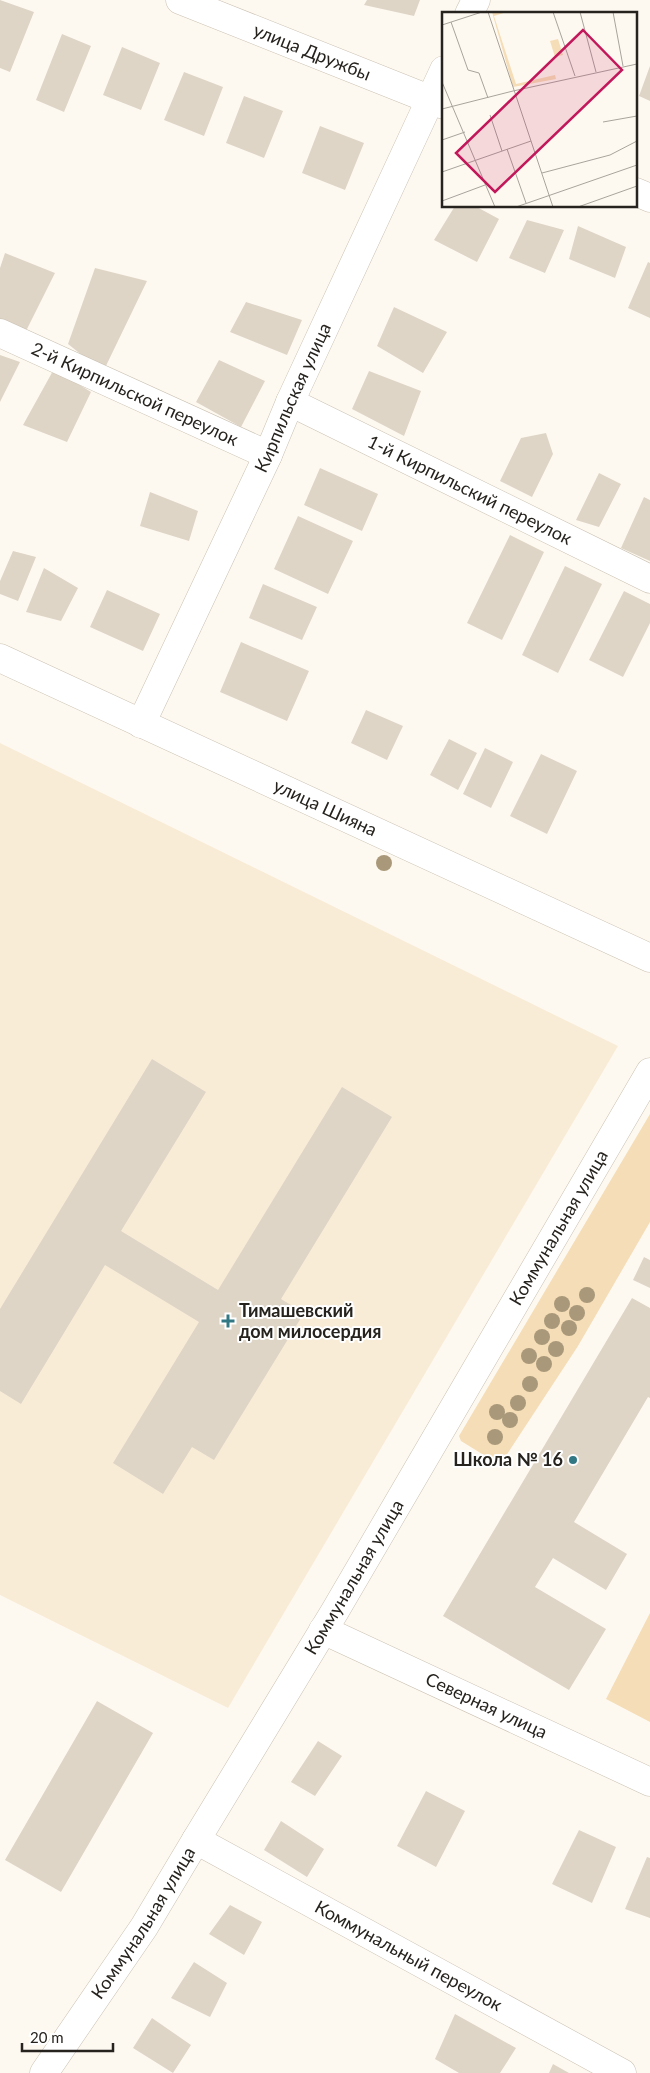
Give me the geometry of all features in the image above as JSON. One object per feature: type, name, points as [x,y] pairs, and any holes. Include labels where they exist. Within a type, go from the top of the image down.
[{"type":"street","name":"улица Дружбы","points":[[180,0],[437,102]]},
{"type":"street","points":[[471,12],[476,0]]},
{"type":"street","name":"Кирпильская улица","points":[[141,724],[268,455],[290,402],[437,102],[442,79]]},
{"type":"street","points":[[638,193],[650,198]]},
{"type":"street","name":"2-й Кирпильской переулок","points":[[0,333],[268,455]]},
{"type":"street","name":"1-й Кирпильский переулок","points":[[290,402],[650,579]]},
{"type":"street","name":"улица Шияна","points":[[0,658],[650,958]]},
{"type":"street","name":"Коммунальная улица","points":[[44,2073],[144,1926],[324,1630],[650,1072]]},
{"type":"street","name":"Северная улица","points":[[324,1630],[650,1782]]},
{"type":"street","name":"Коммунальный переулок","points":[[196,1840],[622,2073]]},
{"type":"shaded area","name":"Тимашевский дом милосердия","points":[[0,743],[618,1046],[228,1708],[0,1595]]},
{"type":"shaded area","points":[[650,1114],[650,1222],[578,1346],[500,1465],[461,1441],[459,1436]]},
{"type":"shaded area","points":[[650,1613],[650,1722],[606,1699]]},
{"type":"building","points":[[0,0],[34,12],[10,72],[0,68]]},
{"type":"building","points":[[367,0],[420,0],[414,16],[364,5]]},
{"type":"building","points":[[62,34],[91,46],[64,112],[36,100]]},
{"type":"building","points":[[122,47],[160,63],[141,110],[103,95]]},
{"type":"building","points":[[650,66],[650,101],[639,96]]},
{"type":"building","points":[[184,72],[223,87],[204,136],[164,120]]},
{"type":"building","points":[[244,96],[283,111],[264,158],[226,143]]},
{"type":"building","points":[[320,126],[364,143],[345,190],[302,173]]},
{"type":"building","points":[[454,208],[479,208],[499,219],[477,262],[434,240]]},
{"type":"building","points":[[527,220],[564,230],[545,273],[509,258]]},
{"type":"building","points":[[578,226],[626,247],[615,278],[569,259]]},
{"type":"building","points":[[5,253],[55,273],[26,331],[0,320],[0,268]]},
{"type":"building","points":[[648,262],[650,263],[650,318],[628,308]]},
{"type":"building","points":[[95,268],[147,281],[103,372],[68,344]]},
{"type":"building","points":[[246,302],[302,320],[287,355],[230,332]]},
{"type":"building","points":[[394,307],[447,332],[423,373],[377,346]]},
{"type":"building","points":[[0,355],[20,362],[0,402]]},
{"type":"building","points":[[219,360],[265,381],[241,427],[196,402]]},
{"type":"building","points":[[54,369],[91,392],[67,442],[23,425]]},
{"type":"building","points":[[369,371],[421,391],[404,436],[352,409]]},
{"type":"building","points":[[546,433],[553,454],[532,497],[500,481],[521,438]]},
{"type":"building","points":[[320,468],[378,494],[362,531],[304,505]]},
{"type":"building","points":[[599,473],[621,484],[599,527],[576,520]]},
{"type":"building","points":[[150,492],[198,511],[189,541],[140,526]]},
{"type":"building","points":[[644,497],[650,500],[650,561],[621,548]]},
{"type":"building","points":[[298,516],[353,541],[328,594],[274,569]]},
{"type":"building","points":[[510,535],[544,552],[502,640],[467,623]]},
{"type":"building","points":[[13,551],[36,557],[18,601],[0,594],[0,581]]},
{"type":"building","points":[[565,566],[602,584],[558,673],[522,655]]},
{"type":"building","points":[[44,568],[78,588],[61,621],[26,612]]},
{"type":"building","points":[[263,584],[317,607],[302,640],[249,618]]},
{"type":"building","points":[[107,590],[160,614],[143,651],[90,627]]},
{"type":"building","points":[[624,591],[650,604],[650,623],[623,677],[589,660]]},
{"type":"building","points":[[241,642],[309,671],[287,721],[220,692]]},
{"type":"building","points":[[366,710],[403,726],[387,760],[351,743]]},
{"type":"building","points":[[449,739],[477,753],[458,790],[430,775]]},
{"type":"building","points":[[485,748],[513,762],[491,808],[463,794]]},
{"type":"building","points":[[541,754],[577,771],[547,834],[510,816]]},
{"type":"building","points":[[152,1059],[206,1092],[121,1231],[218,1290],[342,1087],[392,1117],[281,1299],[304,1313],[214,1460],[192,1447],[163,1494],[113,1463],[199,1322],[105,1265],[21,1404],[0,1391],[0,1309]]},
{"type":"building","points":[[644,1257],[650,1260],[650,1288],[633,1280]]},
{"type":"building","name":"Школа № 16","points":[[632,1298],[650,1308],[650,1398],[648,1397],[574,1522],[627,1554],[606,1590],[553,1558],[535,1587],[606,1629],[569,1690],[443,1616]]},
{"type":"building","points":[[97,1701],[153,1733],[61,1892],[5,1860]]},
{"type":"building","points":[[318,1741],[342,1756],[315,1796],[291,1782]]},
{"type":"building","points":[[426,1791],[465,1811],[436,1867],[397,1846]]},
{"type":"building","points":[[281,1821],[324,1849],[307,1877],[264,1850]]},
{"type":"building","points":[[579,1830],[616,1847],[592,1903],[552,1884]]},
{"type":"building","points":[[647,1857],[650,1858],[650,1918],[625,1909]]},
{"type":"building","points":[[230,1905],[262,1922],[244,1955],[209,1934]]},
{"type":"building","points":[[194,1962],[227,1983],[210,2017],[171,1998]]},
{"type":"building","points":[[455,2014],[516,2048],[500,2073],[459,2073],[435,2059]]},
{"type":"building","points":[[152,2018],[191,2045],[173,2073],[133,2048]]},
{"type":"building","points":[[553,2064],[569,2073],[549,2073]]},
{"type":"place","name":"Тимашевский дом милосердия","points":[[228,1321]]},
{"type":"place","name":"Школа № 16","points":[[573,1460]]}]
